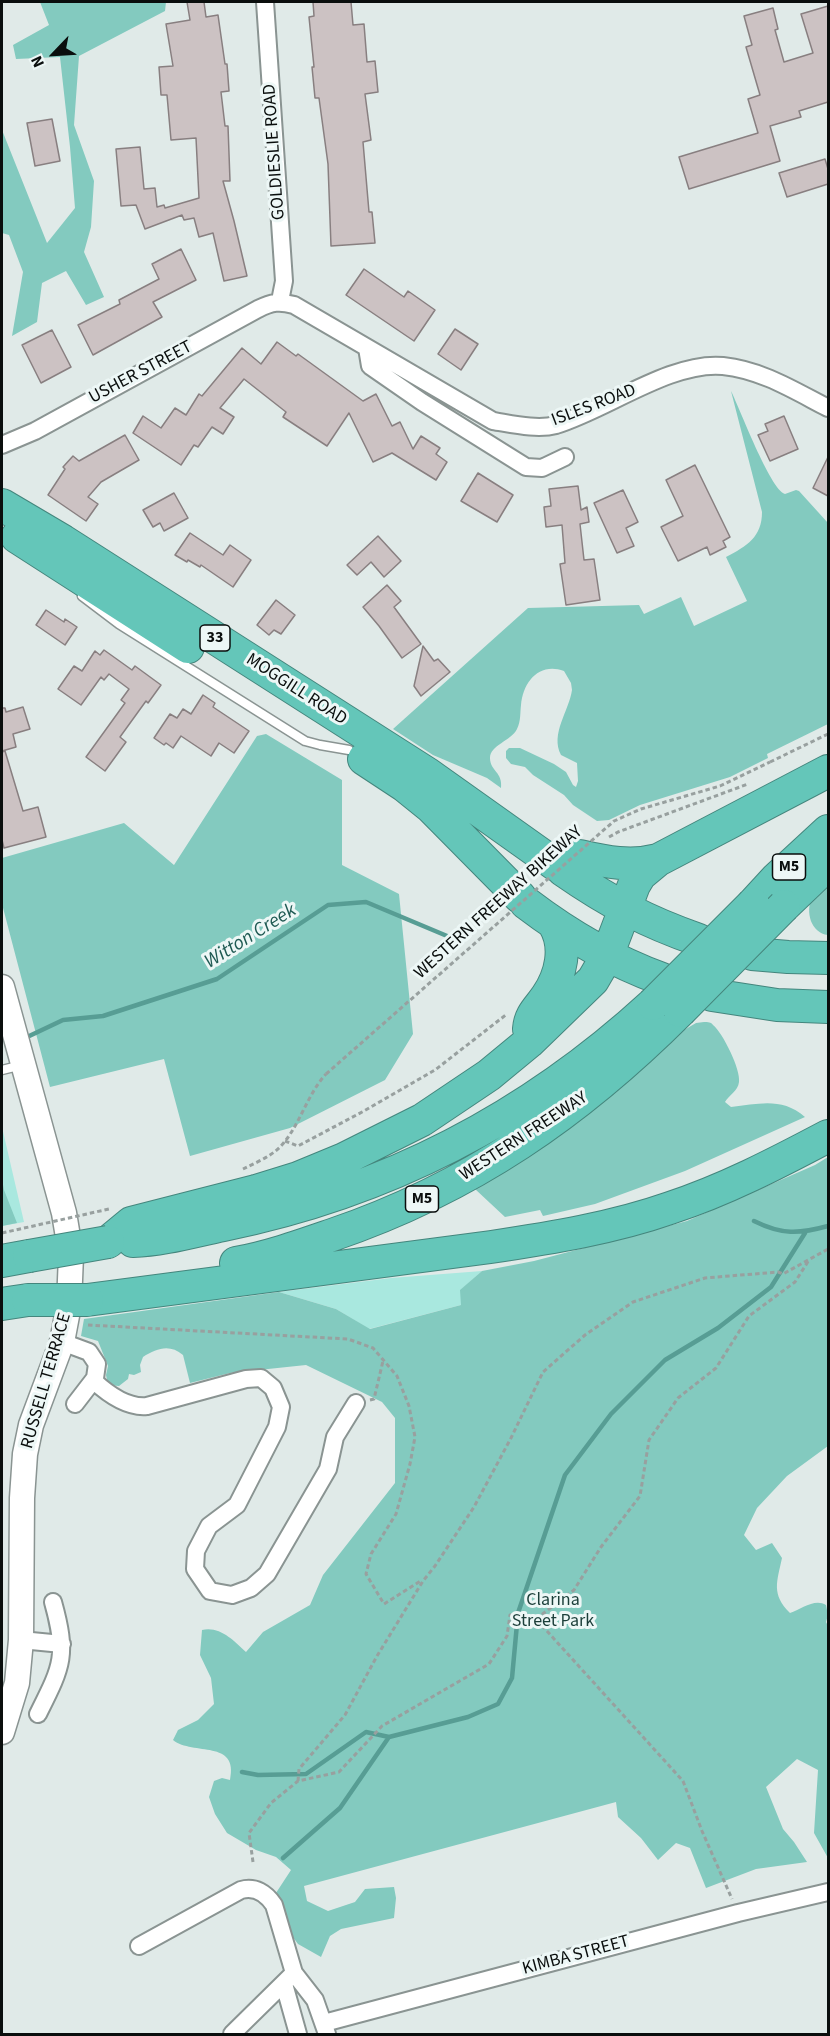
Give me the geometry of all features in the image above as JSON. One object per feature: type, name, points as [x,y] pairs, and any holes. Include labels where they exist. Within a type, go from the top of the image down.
[{"type":"highway","name":"MOGGILL ROAD","points":[[2,505],[63,541],[428,774],[575,857],[606,899],[624,909],[665,928],[726,948],[828,958]]},
{"type":"highway","name":"MOGGILL ROAD","points":[[2,527],[405,786],[431,807],[523,900],[554,924],[607,956],[680,994],[777,1005],[828,1006]]},
{"type":"highway","points":[[108,1242],[131,1223],[256,1191],[344,1160],[430,1115],[489,1075],[529,1042],[593,980],[607,956],[624,909],[640,875],[658,860],[828,771]]},
{"type":"highway","name":"WESTERN FREEWAY","points":[[15,1302],[85,1287],[116,1289],[256,1259],[349,1229],[410,1205],[460,1180],[556,1120],[622,1068],[753,904],[776,879],[828,831]]},
{"type":"highway","points":[[575,857],[628,864],[658,860]]},
{"type":"highway","name":"WESTERN FREEWAY","points":[[15,1258],[108,1242],[141,1241],[240,1222],[339,1194],[418,1163],[488,1126],[535,1097],[680,994],[784,906],[828,864]]},
{"type":"highway","points":[[529,1042],[530,1018],[549,993],[561,965],[560,936],[554,924]]},
{"type":"highway","points":[[571,1233],[673,1196],[828,1119]]},
{"type":"highway","points":[[116,1289],[491,1247],[628,1221],[704,1196],[787,1158],[828,1136]]},
{"type":"main road","name":"RUSSELL TERRACE","points":[[2,987],[12,1068],[64,1213],[70,1245],[71,1287],[62,1342],[31,1425],[25,1455],[22,1498],[21,1640],[16,1683],[2,1732]]},
{"type":"street","name":"GOLDIESLIE ROAD","points":[[265,2],[284,281],[280,302]]},
{"type":"street","name":"ISLES ROAD","points":[[280,302],[294,305],[493,421],[521,426],[555,425],[683,370],[722,366],[758,373],[828,408]]},
{"type":"street","name":"USHER STREET","points":[[2,445],[45,425],[269,303],[280,302]]},
{"type":"street","name":"ISLES ROAD","points":[[367,348],[370,366],[422,402],[526,467],[542,468],[566,457]]},
{"type":"street","points":[[62,1342],[84,1349],[92,1355],[98,1367],[94,1381],[75,1404]]},
{"type":"street","points":[[94,1381],[105,1391],[138,1406],[147,1406],[246,1379],[261,1378],[273,1388],[281,1407],[277,1427],[237,1504],[209,1527],[196,1551],[195,1569],[210,1592],[232,1595],[251,1588],[267,1574],[328,1469],[335,1437],[356,1403]]},
{"type":"street","points":[[38,1714],[58,1673],[62,1644],[53,1602]]},
{"type":"street","points":[[21,1640],[62,1644]]},
{"type":"street","points":[[139,1946],[241,1890],[251,1888],[258,1891],[269,1899],[275,1908],[298,2034]]},
{"type":"street","name":"KIMBA STREET","points":[[325,2029],[738,1913],[828,1892]]},
{"type":"street","points":[[289,1978],[315,2000],[325,2029]]},
{"type":"street","points":[[232,2034],[289,1978]]},
{"type":"path","name":"WESTERN FREEWAY BIKEWAY","points":[[244,1168],[272,1154],[285,1141],[313,1089],[327,1074],[614,821],[641,808],[720,786],[828,734]]},
{"type":"path","points":[[575,857],[618,832],[749,784]]},
{"type":"path","points":[[285,1141],[294,1146],[302,1144],[411,1084],[459,1053],[513,1009]]},
{"type":"path","points":[[2,1233],[109,1209]]},
{"type":"path","points":[[298,1781],[299,1769],[345,1715],[377,1656],[426,1577],[474,1507],[543,1372],[585,1335],[633,1302],[705,1278],[778,1272],[783,1274],[828,1249]]},
{"type":"path","points":[[536,1619],[574,1590],[601,1547],[640,1496],[649,1440],[678,1398],[716,1368],[749,1316],[795,1282],[811,1258]]},
{"type":"path","points":[[80,1324],[348,1339],[373,1348],[398,1376],[409,1406],[415,1437],[408,1473],[396,1514],[371,1554],[366,1574],[384,1604],[426,1577]]},
{"type":"path","points":[[356,1403],[374,1399],[383,1360]]},
{"type":"path","points":[[253,1862],[249,1833],[271,1803],[298,1781],[339,1772],[382,1726],[489,1664],[507,1636],[510,1615],[527,1615],[536,1619],[683,1781],[738,1913]]},
{"type":"shaded area","points":[[2,1127],[24,1222],[2,1226]]},
{"type":"shaded area","points":[[482,1271],[461,1290],[461,1305],[369,1329],[336,1309],[279,1292],[391,1278]]},
{"type":"green space","points":[[40,2],[166,2],[165,11],[79,56],[74,125],[94,181],[91,227],[84,252],[104,297],[86,305],[66,271],[42,283],[37,322],[12,336],[23,272],[9,235],[2,233],[2,130],[47,243],[75,208],[60,57],[16,59],[13,45],[49,25]]},
{"type":"green space","points":[[731,391],[764,464],[779,489],[785,494],[799,491],[828,523],[828,724],[767,754],[768,758],[730,777],[640,805],[609,820],[597,821],[525,767],[511,764],[506,758],[506,751],[509,748],[520,748],[566,772],[576,787],[577,763],[561,755],[558,747],[559,731],[572,690],[564,671],[547,669],[540,672],[534,676],[525,689],[517,729],[493,750],[490,758],[500,778],[501,788],[487,778],[433,755],[393,729],[528,608],[639,605],[644,614],[681,597],[694,626],[747,601],[726,557],[752,540],[759,528],[762,512]]},
{"type":"green space","points":[[266,734],[342,780],[342,865],[399,894],[413,1034],[385,1080],[290,1128],[190,1156],[164,1059],[50,1087],[2,904],[2,858],[124,823],[174,865],[257,736]]},
{"type":"green space","points":[[828,879],[828,935],[814,926],[809,909],[812,897]]},
{"type":"green space","points":[[708,1022],[722,1036],[739,1076],[738,1085],[725,1102],[731,1107],[779,1104],[805,1117],[685,1171],[595,1204],[543,1216],[540,1210],[505,1217],[475,1189],[558,1135],[667,1040],[696,1023]]},
{"type":"green space","name":"Clarina Street Park","points":[[828,1157],[828,1446],[787,1476],[757,1508],[744,1535],[756,1550],[772,1543],[782,1558],[777,1581],[778,1594],[790,1613],[813,1603],[826,1605],[828,1615],[826,1622],[828,1626],[828,1858],[814,1833],[818,1770],[797,1759],[766,1787],[783,1829],[807,1862],[756,1869],[706,1888],[690,1848],[676,1843],[658,1860],[641,1838],[618,1817],[616,1802],[304,1886],[307,1901],[328,1911],[355,1902],[365,1889],[394,1887],[396,1898],[394,1918],[341,1929],[330,1936],[321,1957],[298,1944],[284,1925],[274,1896],[291,1870],[276,1857],[256,1850],[227,1833],[215,1814],[209,1797],[214,1781],[222,1778],[230,1780],[231,1767],[228,1759],[221,1754],[182,1745],[173,1740],[178,1730],[198,1720],[214,1704],[211,1678],[200,1655],[202,1630],[220,1632],[246,1652],[263,1632],[310,1605],[323,1575],[395,1483],[395,1418],[382,1402],[306,1365],[230,1373],[190,1383],[183,1355],[168,1348],[153,1351],[143,1357],[140,1365],[141,1372],[134,1375],[129,1374],[128,1379],[119,1386],[108,1385],[106,1375],[108,1366],[98,1341],[81,1336],[84,1319],[279,1292],[336,1309],[370,1329],[461,1305],[460,1290],[482,1271],[534,1261],[687,1221],[815,1165]]},
{"type":"green space","points":[[2,1179],[17,1223],[2,1226]]},
{"type":"building","points":[[187,2],[204,2],[206,17],[218,15],[225,64],[227,64],[229,91],[221,92],[225,126],[228,126],[230,181],[223,181],[247,276],[224,281],[213,233],[199,237],[194,218],[184,220],[182,215],[145,229],[136,205],[121,206],[116,149],[140,147],[144,189],[155,188],[157,207],[164,205],[165,208],[199,198],[196,138],[171,140],[167,95],[161,95],[159,67],[173,66],[166,24],[190,20]]},
{"type":"building","points":[[313,2],[351,2],[353,25],[364,24],[367,62],[375,61],[378,92],[365,94],[371,140],[363,142],[369,212],[372,212],[375,243],[331,246],[328,164],[319,98],[315,98],[312,67],[314,67],[309,17],[314,16]]},
{"type":"building","points":[[828,6],[828,102],[799,111],[801,117],[770,126],[780,161],[689,189],[679,157],[758,133],[748,99],[760,95],[746,47],[752,45],[744,16],[773,8],[778,29],[775,30],[784,62],[813,53],[801,14]]},
{"type":"building","points":[[52,119],[60,161],[35,166],[27,123]]},
{"type":"building","points":[[825,159],[828,184],[787,197],[779,173]]},
{"type":"building","points":[[181,249],[196,280],[153,302],[162,317],[93,355],[78,325],[120,304],[119,300],[159,279],[152,264]]},
{"type":"building","points":[[364,269],[404,297],[408,291],[435,310],[414,341],[346,295]]},
{"type":"building","points":[[455,329],[478,344],[461,370],[438,354]]},
{"type":"building","points":[[52,330],[71,367],[41,383],[22,345]]},
{"type":"building","points":[[277,342],[296,356],[298,354],[363,401],[376,394],[392,426],[400,422],[413,449],[421,436],[440,448],[436,454],[447,462],[436,480],[392,453],[373,462],[349,413],[327,446],[283,417],[286,412],[244,379],[220,408],[234,417],[223,434],[212,427],[198,447],[194,445],[181,465],[133,433],[143,416],[161,428],[175,408],[186,415],[199,394],[202,396],[242,348],[261,364]]},
{"type":"building","points":[[784,416],[798,449],[770,461],[758,435],[768,431],[765,424]]},
{"type":"building","points":[[125,435],[139,460],[101,482],[88,497],[98,504],[86,521],[48,495],[65,469],[63,467],[73,456],[79,461]]},
{"type":"building","points":[[828,457],[828,496],[813,488]]},
{"type":"building","points":[[695,465],[730,537],[723,541],[726,547],[710,555],[707,547],[678,561],[661,527],[683,516],[666,480]]},
{"type":"building","points":[[478,473],[513,495],[497,522],[461,501]]},
{"type":"building","points":[[578,486],[581,510],[587,507],[589,522],[580,524],[584,560],[594,559],[600,600],[566,605],[560,564],[565,563],[562,525],[546,527],[544,507],[551,506],[549,489]]},
{"type":"building","points":[[623,490],[638,522],[626,528],[634,546],[617,553],[594,503]]},
{"type":"building","points":[[174,493],[188,518],[164,531],[160,523],[153,527],[143,510]]},
{"type":"building","points":[[190,533],[223,555],[230,545],[251,560],[233,587],[201,565],[200,567],[188,560],[187,562],[175,555]]},
{"type":"building","points":[[378,536],[401,561],[384,577],[371,562],[357,575],[347,565]]},
{"type":"building","points":[[387,585],[401,601],[394,607],[421,644],[402,658],[363,607]]},
{"type":"building","points":[[276,600],[295,615],[281,634],[274,630],[269,635],[257,625]]},
{"type":"building","points":[[46,610],[64,622],[65,619],[77,627],[65,645],[36,625]]},
{"type":"building","points":[[423,646],[434,661],[438,659],[450,672],[421,696],[414,686]]},
{"type":"building","points":[[104,650],[132,670],[135,666],[161,685],[148,703],[146,701],[120,737],[126,742],[105,771],[86,757],[125,703],[121,700],[129,689],[109,674],[104,680],[101,677],[81,705],[58,689],[74,666],[82,671],[95,651],[100,655]]},
{"type":"building","points":[[203,695],[215,703],[213,707],[249,731],[234,753],[219,743],[211,756],[181,736],[173,748],[154,738],[170,714],[177,718],[183,709],[191,714]]},
{"type":"building","points":[[23,707],[30,729],[13,734],[16,747],[2,751],[2,708],[5,708],[6,712]]},
{"type":"building","points":[[5,751],[23,811],[38,807],[46,837],[4,848],[2,840],[2,752]]},
{"type":"waterway","name":"Witton Creek","points":[[25,1038],[63,1020],[103,1016],[217,979],[328,905],[366,902],[459,941]]},
{"type":"waterway","name":"Witton Creek","points":[[754,1221],[773,1229],[791,1232],[828,1226]]},
{"type":"waterway","points":[[283,1858],[340,1808],[389,1737],[468,1717],[498,1704],[512,1678],[518,1613],[565,1475],[611,1414],[665,1360],[718,1328],[771,1287],[805,1233]]},
{"type":"waterway","points":[[242,1772],[258,1775],[306,1774],[366,1732],[389,1737]]}]
